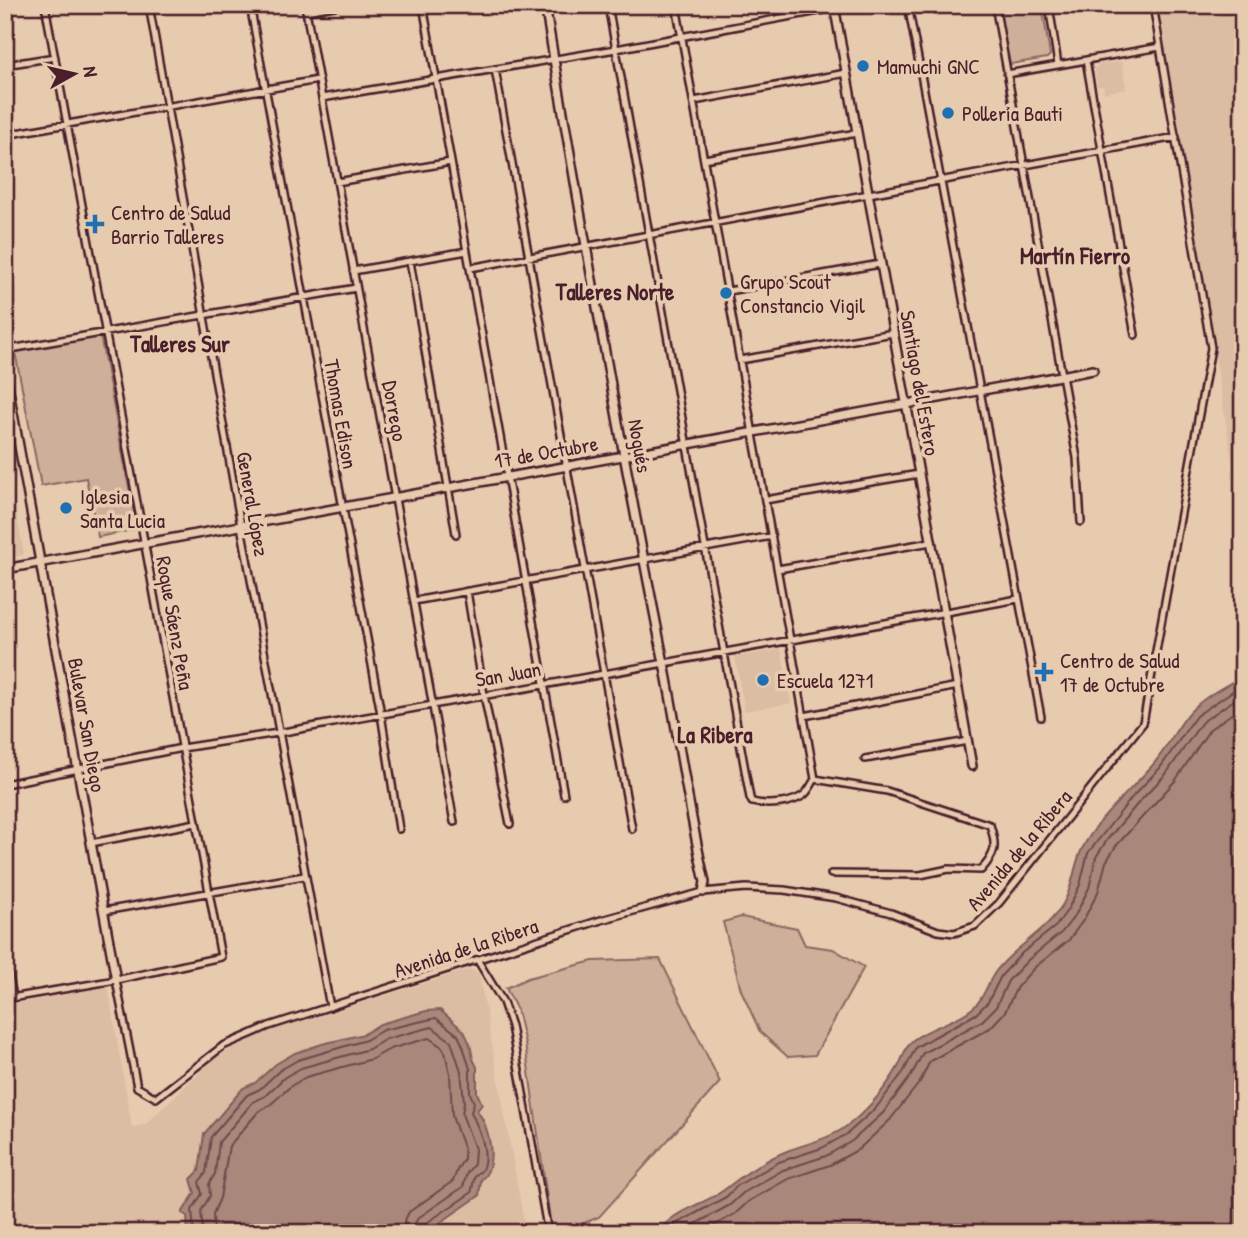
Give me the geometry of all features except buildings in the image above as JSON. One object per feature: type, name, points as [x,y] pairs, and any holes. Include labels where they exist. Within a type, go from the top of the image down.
[{"type":"street","name":"Roque Sáenz Peña","points":[[45,5],[221,957],[116,980]]},
{"type":"street","name":"General López","points":[[149,5],[278,733],[330,1007]]},
{"type":"street","name":"Thomas Edison","points":[[250,5],[381,714],[399,829]]},
{"type":"street","points":[[305,8],[340,5]]},
{"type":"street","points":[[423,5],[564,795]]},
{"type":"street","name":"Nogués","points":[[545,5],[623,456],[705,882],[703,892]]},
{"type":"street","points":[[608,5],[750,798],[752,802],[769,804],[799,797],[806,793],[815,779],[677,5]]},
{"type":"street","points":[[322,98],[554,60],[851,5]]},
{"type":"street","points":[[908,5],[1041,718]]},
{"type":"street","points":[[995,5],[1077,458],[1081,522]]},
{"type":"street","points":[[1049,5],[1058,65]]},
{"type":"street","name":"Avenida de la Ribera","points":[[136,1087],[156,1098],[223,1046],[269,1026],[601,920],[703,892],[746,888],[810,894],[891,913],[937,932],[954,933],[975,926],[999,903],[1143,723],[1210,348],[1153,5]]},
{"type":"street","name":"Santiago del Estero","points":[[834,7],[972,766]]},
{"type":"street","name":"Dorrego","points":[[305,8],[454,822]]},
{"type":"street","points":[[1007,74],[1160,47]]},
{"type":"street","points":[[5,65],[55,57]]},
{"type":"street","points":[[1086,60],[1135,335]]},
{"type":"street","points":[[495,69],[632,828]]},
{"type":"street","points":[[694,101],[846,73]]},
{"type":"street","points":[[5,135],[318,80]]},
{"type":"street","points":[[704,159],[857,133]]},
{"type":"street","points":[[470,268],[1176,137]]},
{"type":"street","points":[[337,182],[451,162]]},
{"type":"street","points":[[353,271],[467,251]]},
{"type":"street","points":[[410,261],[456,534]]},
{"type":"street","points":[[728,291],[880,264]]},
{"type":"street","points":[[5,349],[356,288]]},
{"type":"street","points":[[740,359],[893,332]]},
{"type":"street","name":"Bulevar San Diego","points":[[5,369],[136,1087]]},
{"type":"street","name":"17 de Octubre","points":[[5,569],[1093,370]]},
{"type":"street","points":[[765,500],[919,474]]},
{"type":"street","points":[[414,601],[772,536]]},
{"type":"street","points":[[778,569],[931,542]]},
{"type":"street","points":[[467,592],[510,824]]},
{"type":"street","name":"San Juan","points":[[5,784],[182,748],[1018,599]]},
{"type":"street","points":[[804,716],[958,686]]},
{"type":"street","points":[[865,759],[968,741]]},
{"type":"street","points":[[815,779],[887,791],[990,825],[995,841],[992,858],[981,870],[948,869],[920,875],[831,874]]},
{"type":"street","points":[[91,844],[196,823]]},
{"type":"street","points":[[104,911],[304,876]]},
{"type":"street","points":[[5,956],[13,998]]},
{"type":"street","points":[[478,961],[503,1002],[511,1026],[548,1233]]},
{"type":"street","points":[[5,999],[116,980]]},
{"type":"shaded area","points":[[998,5],[1042,5],[1050,55],[1047,58],[1011,64]]},
{"type":"shaded area","points":[[1158,5],[1243,5],[1243,517],[1241,516]]},
{"type":"shaded area","points":[[1122,62],[1126,89],[1104,93],[1103,86],[1097,86],[1095,69],[1099,64]]},
{"type":"shaded area","points":[[100,335],[137,529],[98,537],[86,478],[41,486],[15,352]]},
{"type":"shaded area","points":[[5,448],[24,555],[5,558]]},
{"type":"shaded area","name":"Escuela 1271","points":[[781,649],[791,703],[745,711],[735,657]]},
{"type":"shaded area","points":[[741,917],[797,928],[805,945],[833,949],[864,967],[815,1055],[788,1057],[760,1032],[741,990],[723,922]]},
{"type":"shaded area","points":[[660,959],[720,1082],[599,1217],[559,1233],[552,1233],[525,1044],[517,1010],[506,988],[528,978],[593,961]]},
{"type":"shaded area","points":[[470,969],[479,973],[526,1233],[5,1233],[5,1005],[108,987],[132,1128],[146,1124],[219,1054],[264,1033]]},
{"type":"water","points":[[1243,676],[1243,1233],[658,1233],[671,1219],[716,1195],[762,1163],[841,1130],[865,1110],[887,1085],[913,1040],[960,1017],[974,1007],[1004,962],[1048,923],[1063,904],[1082,849],[1104,817],[1156,761],[1195,707]]},
{"type":"water","points":[[440,1010],[464,1031],[477,1067],[477,1093],[482,1104],[477,1111],[485,1126],[491,1156],[486,1174],[481,1180],[479,1196],[425,1233],[188,1233],[187,1216],[182,1213],[195,1193],[191,1179],[199,1171],[204,1134],[243,1088],[255,1083],[276,1064],[295,1053],[364,1034],[380,1024],[426,1011]]},
{"type":"place","name":"Mamuchi GNC","points":[[863,66]]},
{"type":"place","name":"Pollería Bauti","points":[[948,113]]},
{"type":"place","name":"Centro de Salud Barrio Talleres","points":[[95,224]]},
{"type":"place","name":"Grupo Scout Constancio Vigil","points":[[726,293]]},
{"type":"place","name":"Iglesia Santa Lucia","points":[[66,508]]},
{"type":"place","name":"Centro de Salud 17 de Octubre","points":[[1044,672]]},
{"type":"place","name":"Escuela 1271","points":[[763,680]]},
{"type":"district","name":"Martín Fierro","points":[[1075,255]]},
{"type":"district","name":"Talleres Norte","points":[[615,291]]},
{"type":"district","name":"Talleres Sur","points":[[180,343]]},
{"type":"district","name":"La Ribera","points":[[715,734]]}]
